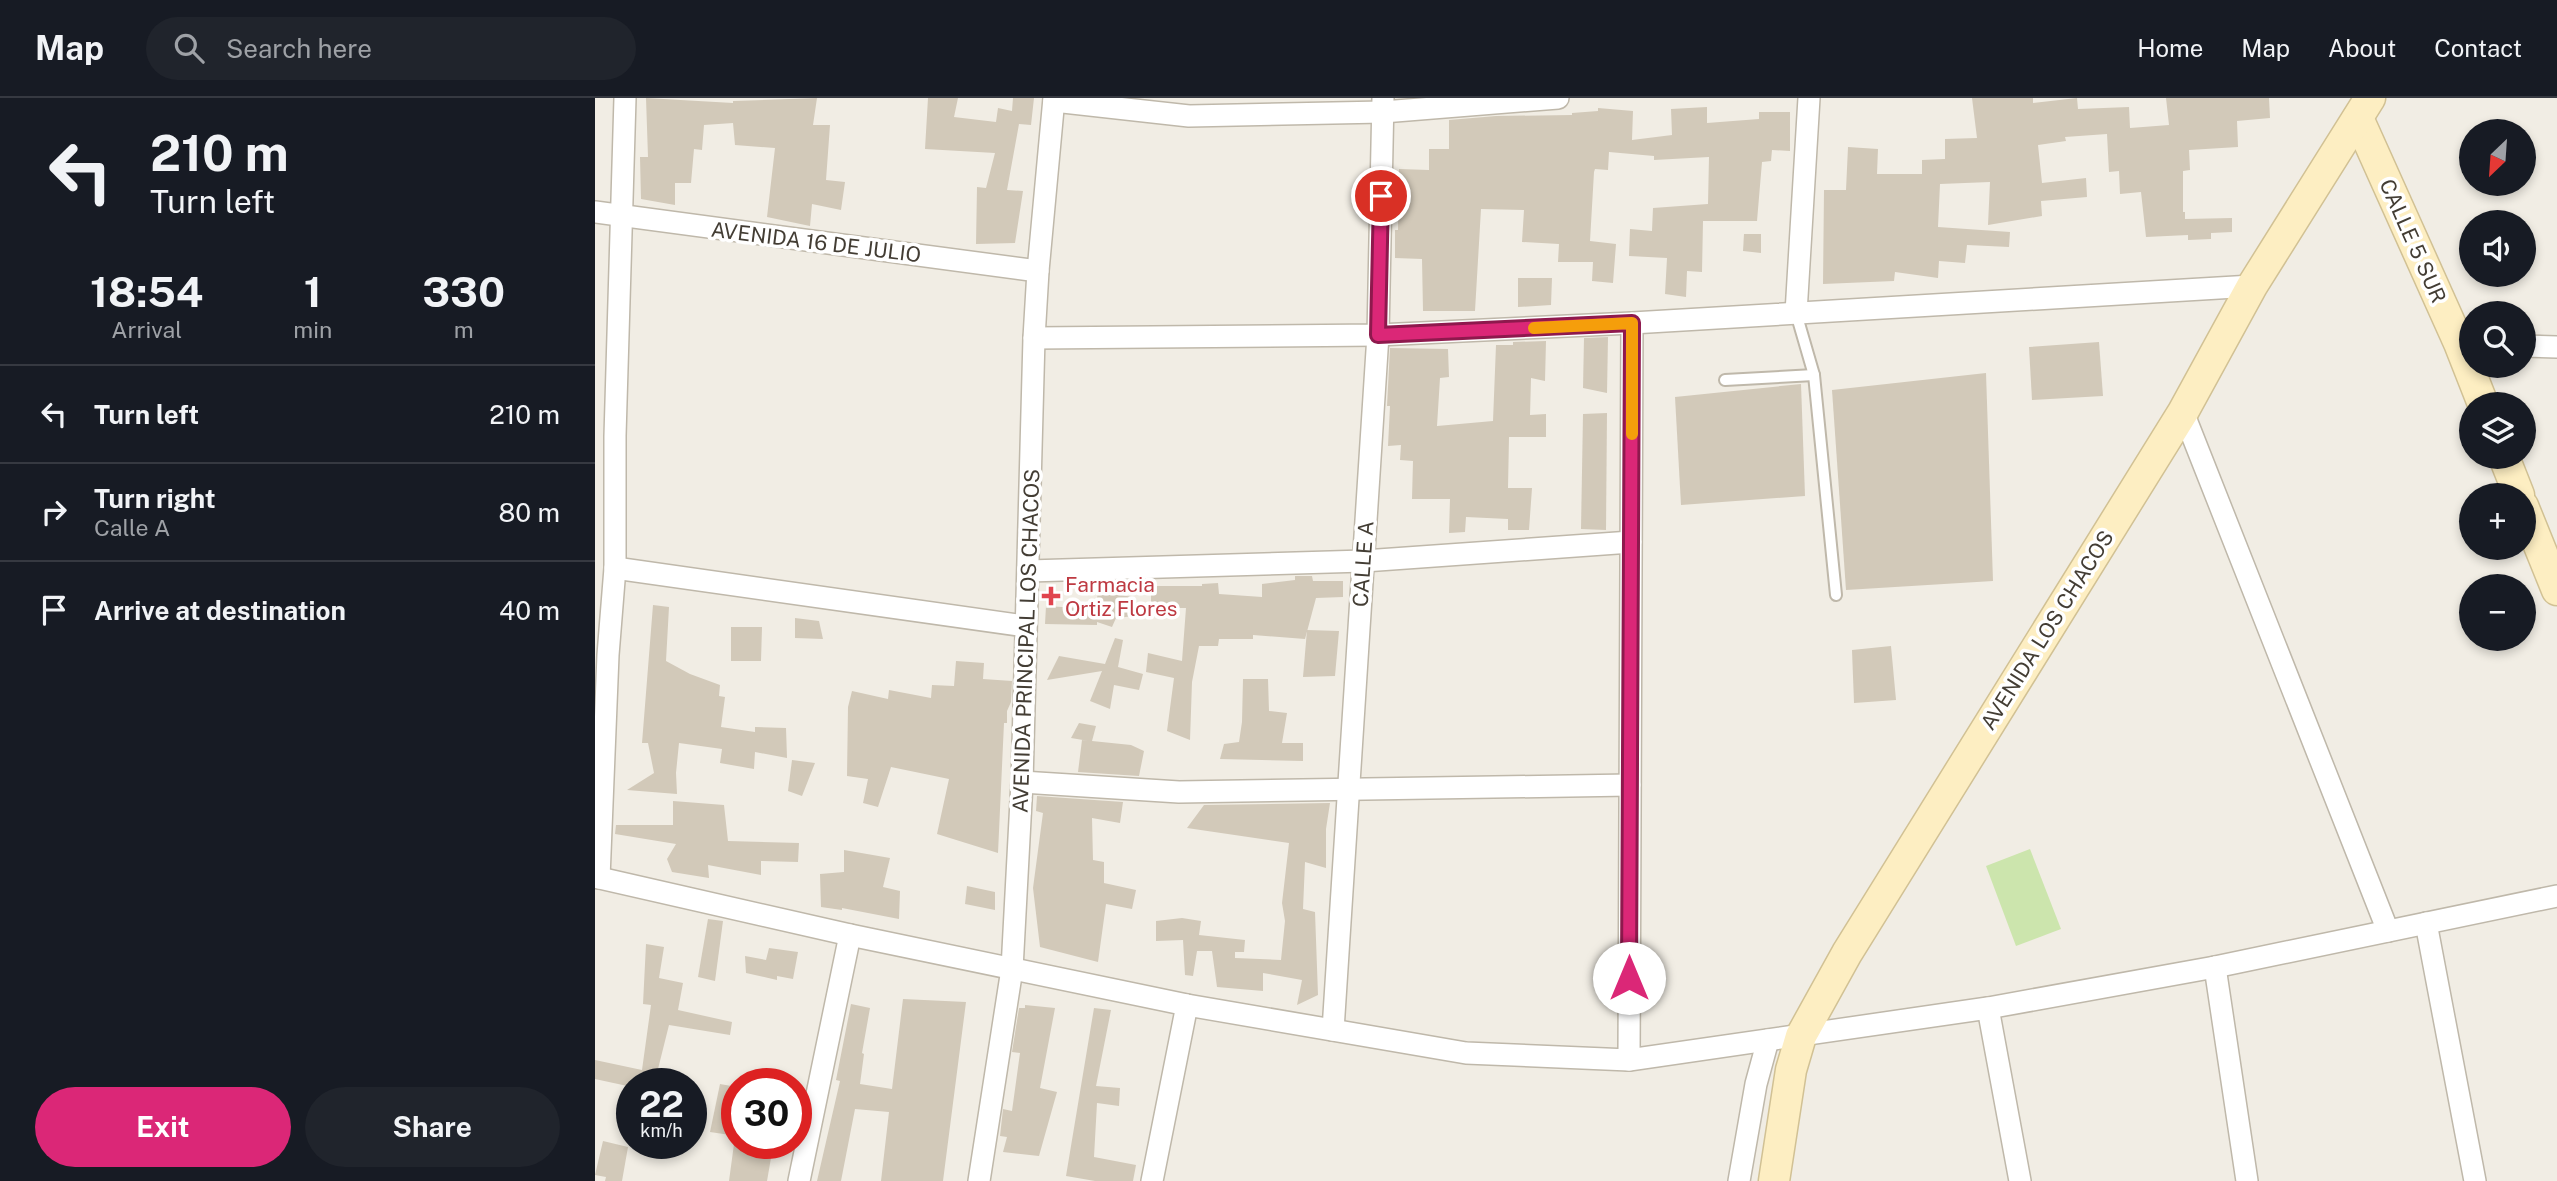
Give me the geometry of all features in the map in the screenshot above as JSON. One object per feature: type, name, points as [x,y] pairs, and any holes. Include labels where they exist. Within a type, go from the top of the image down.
[{"type":"street","points":[[625,98],[622,218],[605,434],[615,568],[601,653],[597,878],[850,935],[1187,1005],[1466,1053],[1629,1060],[1988,1008],[2215,968],[2557,896]]},
{"type":"street","points":[[1054,100],[1175,116],[1558,98]]},
{"type":"street","points":[[1796,313],[1809,98]]},
{"type":"street","name":"AVENIDA PRINCIPAL LOS CHACOS","points":[[979,1181],[1013,969],[1022,782],[1034,338],[1054,100]]},
{"type":"street","name":"CALLE A","points":[[1333,1030],[1378,335],[1383,105]]},
{"type":"street","name":"AVENIDA LOS CHACOS","points":[[1774,1181],[1791,1070],[1801,1036],[1847,953],[2183,412],[2252,286],[2364,108]]},
{"type":"street","name":"CALLE 5 SUR","points":[[2364,108],[2459,329]]},
{"type":"street","name":"AVENIDA 16 DE JULIO","points":[[595,212],[622,218],[1038,271]]},
{"type":"street","points":[[1034,338],[1378,335],[1632,323],[2252,286]]},
{"type":"street","points":[[1629,1060],[1632,323]]},
{"type":"street","points":[[2536,346],[2557,347]]},
{"type":"street","points":[[2183,412],[2388,931]]},
{"type":"street","points":[[2536,538],[2557,590]]},
{"type":"street","points":[[1029,571],[1364,561],[1631,542]]},
{"type":"street","points":[[615,568],[1025,626]]},
{"type":"street","points":[[1022,782],[1179,792],[1630,785]]},
{"type":"street","points":[[2426,923],[2475,1181]]},
{"type":"street","points":[[799,1181],[850,935]]},
{"type":"street","points":[[2215,968],[2246,1181]]},
{"type":"street","points":[[1152,1181],[1187,1005]]},
{"type":"street","points":[[1988,1008],[2020,1181]]},
{"type":"street","points":[[1739,1181],[1756,1084],[1768,1040]]},
{"type":"lane","points":[[1796,313],[1800,335],[1814,375],[1836,595]]},
{"type":"lane","points":[[1725,380],[1814,375]]},
{"type":"green space","points":[[2030,849],[2061,929],[2016,946],[1986,866]]},
{"type":"building","points":[[646,98],[733,103],[817,98],[813,125],[830,125],[826,180],[845,182],[841,210],[812,204],[810,226],[767,217],[775,148],[735,145],[733,123],[704,125],[702,150],[694,149],[691,183],[675,183],[675,205],[641,199],[640,157],[648,157]]},
{"type":"building","points":[[928,98],[958,98],[954,117],[996,122],[998,108],[1012,111],[1013,98],[1034,98],[1031,125],[1019,124],[1007,190],[1023,191],[1015,243],[976,244],[977,187],[986,188],[995,153],[925,149]]},
{"type":"building","points":[[1972,98],[2033,98],[2033,103],[2077,98],[2078,109],[2129,107],[2130,128],[2169,125],[2166,98],[2269,98],[2270,118],[2237,121],[2238,147],[2189,150],[2190,170],[2183,171],[2185,219],[2232,218],[2232,232],[2211,233],[2211,239],[2188,240],[2188,235],[2146,237],[2141,192],[2120,194],[2119,171],[2109,172],[2107,134],[2065,137],[2066,141],[2038,145],[2042,183],[2086,178],[2087,197],[2041,201],[2042,216],[1988,225],[1990,182],[1940,184],[1938,227],[2010,232],[2009,247],[1967,245],[1965,263],[1939,261],[1938,278],[1895,272],[1894,281],[1823,284],[1824,190],[1846,190],[1848,147],[1878,149],[1877,174],[1922,174],[1922,160],[1945,159],[1945,139],[1977,138]]},
{"type":"building","points":[[1707,107],[1707,123],[1759,119],[1759,112],[1790,112],[1790,151],[1772,150],[1771,161],[1762,162],[1757,221],[1703,221],[1702,272],[1687,271],[1686,297],[1665,294],[1667,258],[1629,256],[1630,229],[1652,231],[1653,208],[1708,204],[1709,157],[1654,160],[1654,156],[1609,152],[1608,170],[1595,169],[1594,172],[1590,241],[1616,244],[1613,283],[1592,281],[1593,262],[1558,262],[1559,244],[1522,242],[1524,210],[1481,209],[1475,311],[1423,311],[1422,259],[1395,258],[1399,169],[1429,170],[1429,149],[1449,149],[1449,120],[1572,115],[1598,111],[1598,108],[1633,111],[1632,140],[1672,135],[1671,109]]},
{"type":"building","points":[[1744,234],[1761,234],[1761,253],[1743,251]]},
{"type":"building","points":[[1518,278],[1552,278],[1551,305],[1518,307]]},
{"type":"building","points":[[1608,337],[1607,393],[1583,388],[1584,338]]},
{"type":"building","points":[[1546,341],[1545,381],[1531,378],[1530,415],[1546,414],[1546,437],[1509,437],[1508,488],[1532,488],[1529,530],[1508,530],[1508,519],[1466,517],[1465,532],[1449,533],[1450,499],[1412,499],[1413,461],[1400,460],[1401,445],[1388,446],[1390,348],[1448,349],[1449,377],[1440,378],[1437,426],[1493,421],[1496,345]]},
{"type":"building","points":[[2099,342],[2103,396],[2032,400],[2029,347]]},
{"type":"building","points":[[1986,373],[1993,581],[1846,590],[1832,390]]},
{"type":"building","points":[[1801,384],[1805,496],[1681,505],[1675,397]]},
{"type":"building","points":[[1607,413],[1606,530],[1581,529],[1583,414]]},
{"type":"building","points":[[1295,576],[1312,576],[1313,581],[1343,581],[1343,597],[1316,598],[1305,639],[1253,635],[1253,639],[1219,639],[1218,646],[1199,646],[1192,682],[1190,740],[1167,731],[1174,678],[1146,672],[1148,653],[1182,661],[1186,608],[1151,608],[1151,586],[1202,586],[1218,583],[1219,594],[1262,597],[1262,584],[1295,580]]},
{"type":"building","points":[[1099,590],[1136,598],[1134,616],[1116,618],[1112,627],[1097,622],[1097,625],[1045,624],[1046,606],[1094,609]]},
{"type":"building","points":[[653,605],[669,607],[666,661],[690,674],[720,685],[719,696],[725,697],[721,727],[755,732],[755,727],[786,728],[787,758],[755,752],[754,769],[720,763],[722,749],[679,743],[677,794],[627,790],[654,773],[648,743],[642,743]]},
{"type":"building","points":[[795,618],[819,621],[823,639],[795,638]]},
{"type":"building","points":[[731,627],[762,627],[761,661],[731,661]]},
{"type":"building","points":[[1307,630],[1339,631],[1335,676],[1303,677]]},
{"type":"building","points":[[1115,638],[1123,640],[1118,667],[1143,674],[1139,690],[1114,685],[1110,709],[1090,701],[1102,671],[1047,680],[1059,656],[1105,664]]},
{"type":"building","points":[[1891,646],[1896,700],[1854,703],[1852,650]]},
{"type":"building","points":[[956,661],[984,663],[983,679],[1012,681],[1007,723],[1004,723],[998,853],[937,834],[949,779],[891,767],[878,807],[863,803],[868,779],[847,776],[848,707],[852,691],[888,699],[889,690],[931,698],[932,685],[954,686]]},
{"type":"building","points":[[1243,679],[1268,679],[1269,711],[1287,713],[1282,743],[1303,743],[1303,761],[1220,759],[1224,744],[1239,742]]},
{"type":"building","points":[[1079,723],[1096,726],[1092,741],[1131,745],[1144,751],[1139,776],[1078,772],[1082,740],[1089,741],[1071,738]]},
{"type":"building","points":[[792,760],[815,763],[802,796],[788,791]]},
{"type":"building","points":[[1037,796],[1123,802],[1120,823],[1092,818],[1093,860],[1104,862],[1104,883],[1136,890],[1132,909],[1106,904],[1098,962],[1040,947],[1033,888],[1043,813],[1036,811]]},
{"type":"building","points":[[673,801],[724,805],[728,841],[799,843],[798,862],[761,861],[761,875],[708,865],[709,878],[672,872],[667,859],[676,844],[615,834],[616,825],[673,825]]},
{"type":"building","points":[[1330,803],[1326,829],[1326,868],[1305,862],[1303,909],[1315,912],[1318,995],[1297,1005],[1302,980],[1263,973],[1263,991],[1217,987],[1212,951],[1197,951],[1193,976],[1185,975],[1183,940],[1156,941],[1156,921],[1182,918],[1201,921],[1199,935],[1245,940],[1244,952],[1235,952],[1235,958],[1281,960],[1285,921],[1282,903],[1289,843],[1187,828],[1204,805]]},
{"type":"building","points":[[844,850],[890,858],[883,887],[900,891],[899,919],[842,908],[821,907],[820,874],[844,872]]},
{"type":"building","points":[[967,886],[995,892],[995,910],[965,904]]},
{"type":"building","points":[[708,919],[723,921],[715,981],[698,977]]},
{"type":"building","points":[[646,944],[664,947],[659,978],[683,983],[678,1010],[732,1022],[730,1035],[669,1025],[658,1068],[642,1068],[651,1005],[643,1004]]},
{"type":"building","points":[[769,948],[798,952],[793,979],[777,976],[777,980],[746,973],[745,956],[766,960]]},
{"type":"building","points":[[903,999],[966,1002],[943,1181],[881,1181],[889,1112],[855,1109],[841,1181],[817,1181],[840,1081],[836,1080],[851,1004],[870,1008],[860,1084],[892,1089]]},
{"type":"building","points":[[1025,1005],[1055,1008],[1040,1088],[1057,1092],[1039,1156],[1003,1152],[1007,1137],[1000,1136],[1003,1109],[1012,1111],[1020,1053],[1012,1052],[1019,1008],[1025,1008]]},
{"type":"building","points":[[1094,1008],[1111,1010],[1096,1086],[1120,1088],[1119,1106],[1097,1103],[1094,1157],[1136,1165],[1133,1181],[1095,1181],[1066,1176]]},
{"type":"building","points":[[595,1060],[633,1068],[616,1068],[616,1084],[595,1079]]},
{"type":"building","points":[[720,1084],[721,1084],[721,1134],[710,1132]]},
{"type":"building","points":[[603,1141],[616,1144],[616,1159],[626,1159],[622,1181],[605,1181],[606,1177],[595,1175]]},
{"type":"building","points":[[732,1159],[771,1159],[767,1181],[729,1181]]},
{"type":"slow traffic","points":[[1534,328],[1632,323],[1632,434]]},
{"type":"place","name":"Farmacia Ortiz Flores","points":[[1051,596]]},
{"type":"route","points":[[1381,196],[1378,335],[1632,323],[1629,978]]}]
